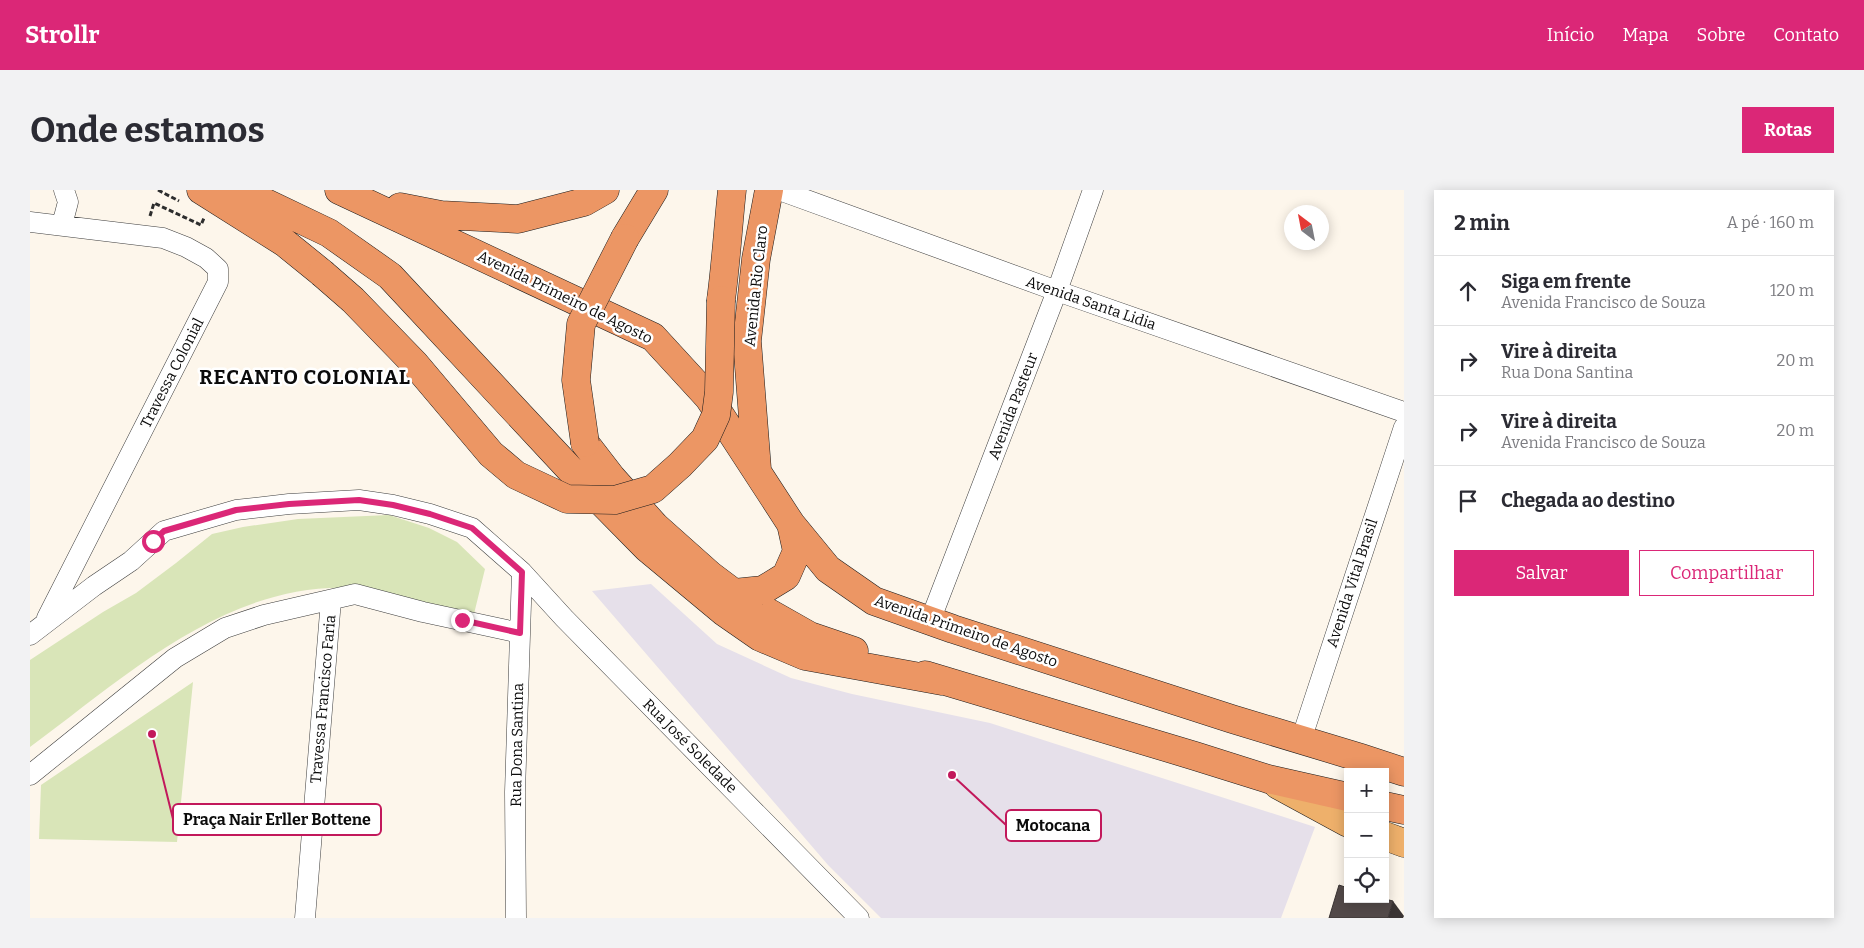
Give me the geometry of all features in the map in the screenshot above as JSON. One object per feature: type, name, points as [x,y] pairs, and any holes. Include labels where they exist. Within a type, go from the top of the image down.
[{"type":"highway","points":[[239,190],[329,233],[390,276],[580,480],[647,548],[724,612],[760,637],[805,656],[942,681]]},
{"type":"highway","points":[[346,194],[441,215],[518,218],[584,202],[605,190]]},
{"type":"highway","points":[[654,190],[625,238],[581,324],[576,380],[585,442],[612,478],[655,526],[710,575],[734,593],[810,636],[942,681],[1268,779],[1344,796]]},
{"type":"highway","points":[[196,202],[285,243],[322,272],[353,300],[415,364],[492,454],[516,476],[566,499],[615,500],[653,489],[704,440],[716,415],[721,300],[732,190]]},
{"type":"highway","name":"Avenida Rio Claro","points":[[758,473],[748,341],[756,259],[769,190]]},
{"type":"highway","name":"Avenida Primeiro de Agosto","points":[[346,194],[653,337],[709,398],[792,524],[828,569],[874,601],[1223,716],[1404,772]]},
{"type":"highway","points":[[734,593],[763,590],[786,576],[797,551],[792,524]]},
{"type":"highway","points":[[1389,807],[1404,810]]},
{"type":"main road","points":[[1268,779],[1344,821]]},
{"type":"main road","points":[[1389,837],[1404,843]]},
{"type":"street","points":[[62,225],[68,202],[64,190]]},
{"type":"street","name":"Avenida Santa Lidia","points":[[779,190],[1057,291],[1404,412]]},
{"type":"street","name":"Avenida Pasteur","points":[[930,621],[1057,291],[1093,190]]},
{"type":"street","name":"Travessa Colonial","points":[[30,222],[163,238],[186,247],[206,258],[218,269],[218,282],[38,629]]},
{"type":"street","name":"Avenida Vital Brasil","points":[[1301,740],[1404,427]]},
{"type":"street","name":"Rua José Soledade","points":[[38,629],[94,586],[131,561],[164,531],[236,510],[289,504],[359,500],[393,505],[430,514],[472,528],[522,572],[564,618],[859,918]]},
{"type":"street","name":"Rua Dona Santina","points":[[516,918],[515,792],[522,572]]},
{"type":"street","points":[[30,775],[175,658],[225,628],[264,615],[354,594],[423,612],[520,633]]},
{"type":"street","name":"Travessa Francisco Faria","points":[[305,918],[331,600]]},
{"type":"path","points":[[154,203],[201,225],[196,202],[158,190]]},
{"type":"shaded area","points":[[651,584],[717,644],[791,678],[852,694],[990,723],[1315,827],[1281,918],[881,918],[828,865],[592,591]]},
{"type":"green space","points":[[389,515],[429,528],[457,542],[485,569],[473,618],[357,588],[306,590],[262,600],[220,617],[179,639],[140,664],[30,747],[30,660],[103,612],[136,593],[212,534],[243,527],[298,519]]},
{"type":"green space","points":[[193,682],[177,842],[39,839],[41,785]]},
{"type":"building","points":[[1339,885],[1344,887],[1344,903],[1389,903],[1389,900],[1393,901],[1388,918],[1329,918]]},
{"type":"place","name":"Praça Nair Erller Bottene","points":[[152,734]]},
{"type":"place","name":"Motocana","points":[[952,775]]},
{"type":"district","name":"RECANTO COLONIAL","points":[[305,377]]},
{"type":"route","points":[[153,541],[164,531],[236,510],[289,504],[359,500],[393,505],[430,514],[472,528],[522,572],[520,633],[462,620]]}]
